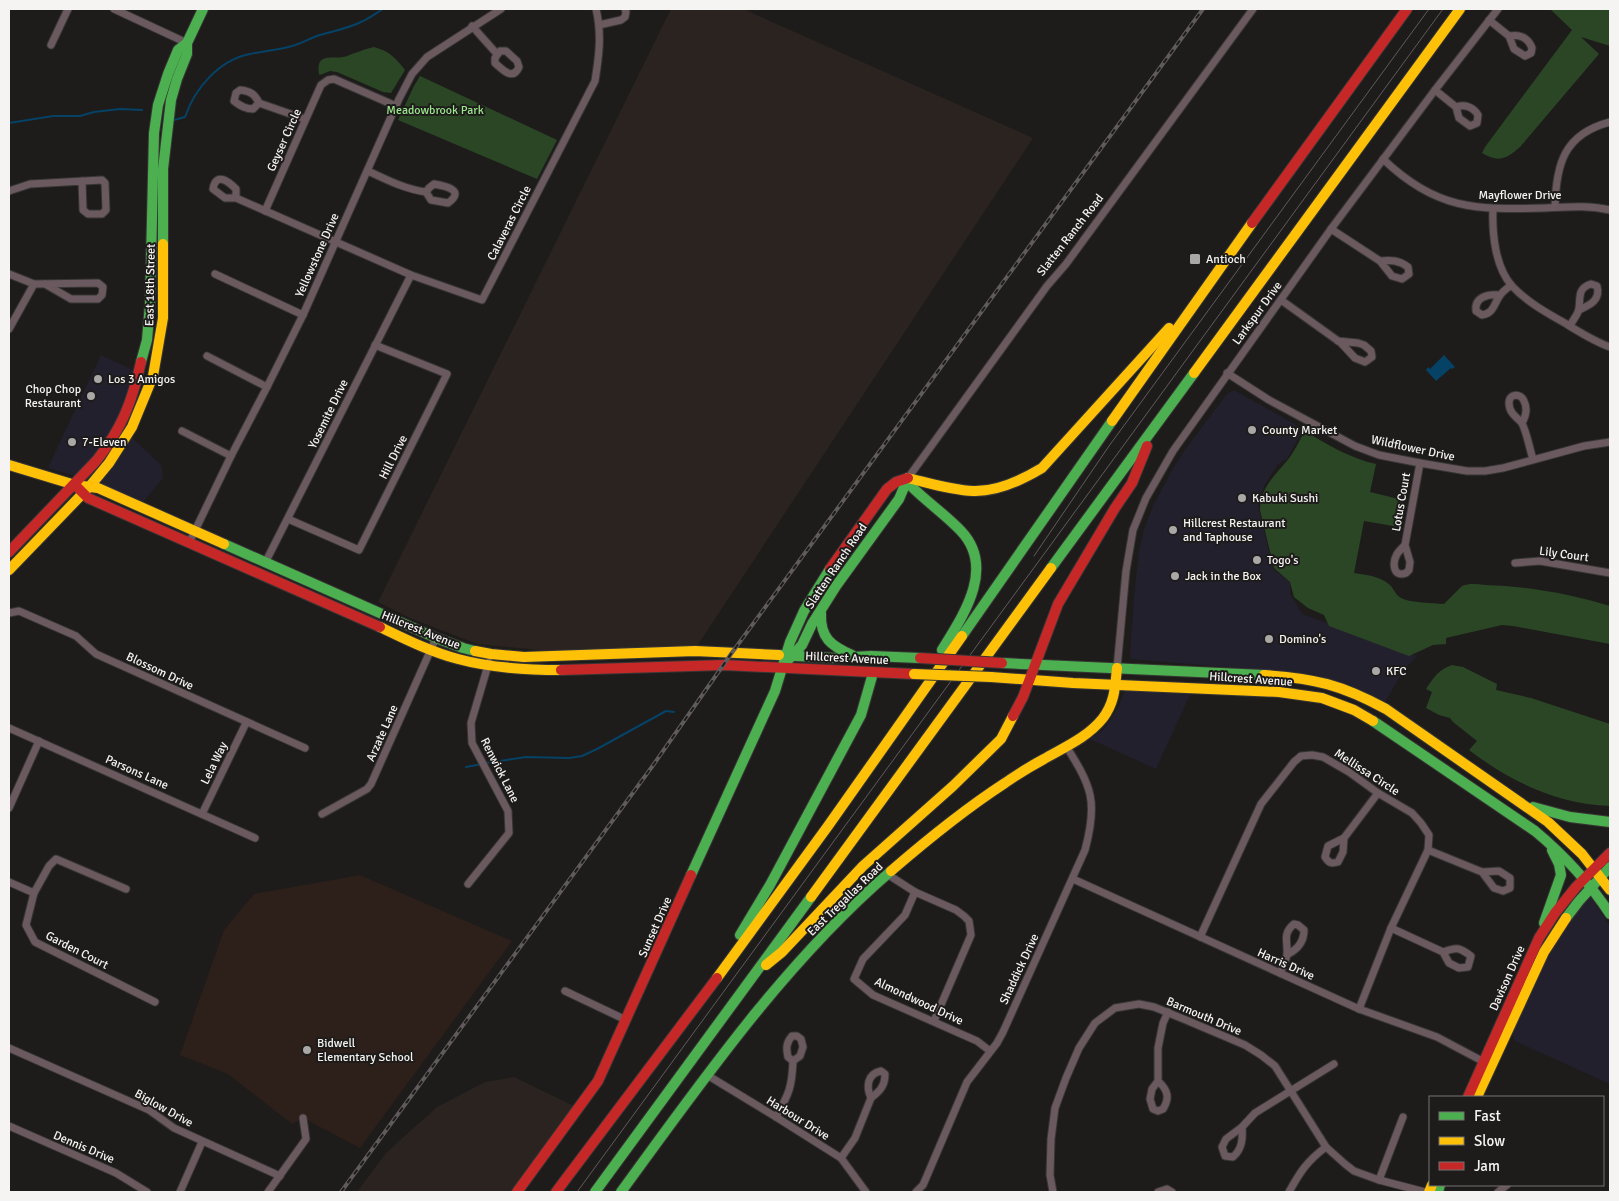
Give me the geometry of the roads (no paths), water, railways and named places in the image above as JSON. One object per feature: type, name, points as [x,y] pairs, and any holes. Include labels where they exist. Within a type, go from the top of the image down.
[{"type":"main road","name":"East 18th Street","points":[[9,552],[74,485],[108,446],[133,396],[147,340],[150,304],[154,133],[158,105],[178,50],[187,43],[204,9]]},
{"type":"main road","points":[[556,1192],[698,1005],[828,826],[1203,291],[1407,9]]},
{"type":"main road","points":[[595,1192],[1460,9]]},
{"type":"main road","name":"East 18th Street","points":[[9,570],[86,490],[109,463],[132,427],[153,376],[163,318],[163,168],[166,136],[171,100],[187,54],[187,43]]},
{"type":"main road","points":[[908,478],[955,490],[976,491],[1022,480],[1042,468],[1203,291]]},
{"type":"main road","points":[[750,978],[782,952],[886,845],[953,786],[1001,739],[1023,697],[1058,604],[1132,483],[1155,427]]},
{"type":"main road","name":"Hillcrest Avenue","points":[[9,465],[86,490],[98,488],[436,638],[463,648],[491,654],[524,657],[695,651],[833,658],[871,656],[1281,676],[1326,682],[1359,695],[1389,710],[1492,784],[1525,804],[1564,836],[1602,876],[1610,890]]},
{"type":"main road","points":[[890,738],[965,612],[973,592],[977,573],[976,558],[968,540],[952,522],[912,487],[908,478]]},
{"type":"main road","name":"Slatten Ranch Road","points":[[789,655],[802,645],[821,610],[847,570],[899,499],[908,478]]},
{"type":"main road","name":"Slatten Ranch Road","points":[[789,655],[796,628],[826,574],[887,489],[896,482],[908,478]]},
{"type":"main road","name":"Hillcrest Avenue","points":[[86,490],[88,498],[431,650],[458,659],[505,668],[543,670],[693,664],[782,667],[1280,692],[1322,698],[1354,710],[1384,727],[1527,825],[1570,862],[1585,878],[1610,914]]},
{"type":"main road","points":[[821,610],[820,623],[823,636],[840,651],[855,657]]},
{"type":"main road","name":"Sunset Drive","points":[[517,1192],[598,1081],[772,699],[782,667],[789,655]]},
{"type":"main road","name":"East Tregallas Road","points":[[621,1192],[707,1075],[773,992],[845,914],[887,874],[927,840],[1031,766],[1092,731],[1109,710],[1115,695],[1114,684],[1117,668]]},
{"type":"main road","points":[[698,1005],[770,885],[812,809],[861,715],[873,673]]},
{"type":"main road","points":[[1525,804],[1570,817],[1610,822]]},
{"type":"main road","points":[[1539,938],[1561,875],[1557,857],[1545,840]]},
{"type":"main road","points":[[1585,878],[1610,854]]},
{"type":"main road","points":[[1592,887],[1610,868]]},
{"type":"main road","name":"Davison Drive","points":[[1477,1096],[1487,1063],[1539,938],[1555,913],[1585,878]]},
{"type":"main road","name":"Davison Drive","points":[[1469,1096],[1544,952],[1558,929],[1592,887]]},
{"type":"street","points":[[51,45],[68,9]]},
{"type":"street","points":[[114,9],[187,43]]},
{"type":"street","name":"Yellowstone Drive","points":[[189,543],[303,315],[412,74],[427,57],[472,26],[501,9]]},
{"type":"street","name":"Calaveras Circle","points":[[336,241],[411,276],[482,300],[595,81],[600,55],[597,9]]},
{"type":"street","points":[[599,24],[625,18],[625,9]]},
{"type":"street","name":"Slatten Ranch Road","points":[[908,478],[1046,286],[1066,264],[1253,9]]},
{"type":"street","name":"Larkspur Drive","points":[[1117,668],[1126,571],[1134,530],[1146,498],[1175,448],[1227,373],[1383,159],[1498,9]]},
{"type":"street","points":[[1489,20],[1509,36]]},
{"type":"street","points":[[472,26],[497,54]]},
{"type":"street","name":"Geyser Circle","points":[[265,211],[321,85],[328,80],[334,79],[396,106]]},
{"type":"street","points":[[1435,90],[1456,107]]},
{"type":"street","points":[[259,103],[305,119]]},
{"type":"street","points":[[1555,207],[1557,175],[1565,154],[1574,141],[1582,134],[1610,122]]},
{"type":"street","name":"Mayflower Drive","points":[[1383,159],[1407,180],[1435,196],[1466,206],[1493,209],[1579,206],[1610,210]]},
{"type":"street","points":[[368,171],[395,184],[426,192]]},
{"type":"street","points":[[9,191],[30,184],[82,181],[102,180],[105,183],[106,210],[102,214],[88,214],[83,210],[82,181]]},
{"type":"street","points":[[236,198],[336,241]]},
{"type":"street","points":[[1493,209],[1493,235],[1496,248],[1511,285],[1534,304],[1595,341],[1610,347]]},
{"type":"street","points":[[1331,229],[1380,261]]},
{"type":"street","points":[[9,274],[34,284],[98,283],[103,287],[102,295],[98,299],[71,299],[45,284]]},
{"type":"street","points":[[215,274],[303,315]]},
{"type":"street","name":"Yosemite Drive","points":[[265,563],[411,276]]},
{"type":"street","points":[[9,329],[34,284]]},
{"type":"street","points":[[1500,295],[1511,285]]},
{"type":"street","points":[[1281,300],[1338,341],[1352,356],[1360,361],[1367,362],[1372,357],[1371,351],[1364,345],[1338,341]]},
{"type":"street","points":[[1570,326],[1579,310]]},
{"type":"street","name":"Hill Drive","points":[[288,520],[359,550],[447,374],[375,345]]},
{"type":"street","points":[[207,356],[267,387]]},
{"type":"street","name":"Wildflower Drive","points":[[1227,373],[1269,400],[1355,446],[1379,455],[1420,463],[1476,471],[1494,470],[1588,445],[1610,442]]},
{"type":"street","points":[[1522,423],[1533,459]]},
{"type":"street","points":[[182,431],[231,456]]},
{"type":"street","name":"Lotus Court","points":[[1405,545],[1420,463]]},
{"type":"street","name":"Lily Court","points":[[1515,563],[1540,561],[1610,572]]},
{"type":"street","name":"Blossom Drive","points":[[9,613],[19,611],[76,636],[96,654],[305,748]]},
{"type":"street","name":"Arzate Lane","points":[[322,814],[367,789],[371,784],[436,638]]},
{"type":"street","name":"Renwick Lane","points":[[468,884],[509,833],[508,811],[472,743],[471,723],[491,654]]},
{"type":"street","name":"Lela Way","points":[[202,814],[246,722]]},
{"type":"street","name":"Parsons Lane","points":[[9,728],[255,838]]},
{"type":"street","points":[[9,808],[39,742]]},
{"type":"street","name":"Shaddick Drive","points":[[916,1192],[922,1185],[967,1082],[997,1043],[1003,1032],[1085,850],[1090,833],[1092,815],[1091,796],[1086,779],[1066,746]]},
{"type":"street","name":"Mellissa Circle","points":[[1200,937],[1261,804],[1294,762],[1301,756],[1323,757],[1412,814],[1421,823],[1429,836],[1428,850]]},
{"type":"street","points":[[1344,838],[1378,793]]},
{"type":"street","points":[[1359,1009],[1391,928],[1428,850],[1482,872]]},
{"type":"street","name":"Garden Court","points":[[126,889],[56,859],[49,866],[34,893],[26,925],[35,942],[155,1002]]},
{"type":"street","points":[[887,874],[915,892],[956,910],[969,921],[971,935],[934,1021]]},
{"type":"street","name":"Harris Drive","points":[[1073,879],[1359,1009],[1437,1037],[1487,1063]]},
{"type":"street","points":[[9,882],[34,893]]},
{"type":"street","name":"Almondwood Drive","points":[[915,892],[905,915],[863,959],[854,979],[873,996],[977,1041],[990,1051]]},
{"type":"street","points":[[1391,928],[1442,952]]},
{"type":"street","points":[[1280,973],[1288,954]]},
{"type":"street","points":[[565,991],[626,1020]]},
{"type":"street","name":"Barmouth Drive","points":[[1053,1192],[1050,1157],[1056,1108],[1079,1048],[1095,1023],[1115,1008],[1139,1004],[1168,1012],[1244,1045],[1261,1055],[1275,1066],[1326,1147],[1354,1171],[1379,1180],[1425,1192]]},
{"type":"street","points":[[1158,1081],[1158,1048],[1163,1022],[1168,1012]]},
{"type":"street","name":"Biglow Drive","points":[[9,1048],[149,1110],[174,1128],[280,1176]]},
{"type":"street","points":[[776,1117],[788,1097],[793,1082],[793,1061]]},
{"type":"street","points":[[1242,1127],[1256,1113],[1334,1064]]},
{"type":"street","name":"Harbour Drive","points":[[707,1075],[841,1158],[866,1192]]},
{"type":"street","points":[[841,1158],[854,1138],[871,1098]]},
{"type":"street","points":[[1379,1180],[1404,1117]]},
{"type":"street","points":[[268,1192],[306,1139],[303,1118]]},
{"type":"street","name":"Dennis Drive","points":[[9,1126],[116,1173],[147,1192]]},
{"type":"street","points":[[180,1192],[202,1142]]},
{"type":"street","points":[[1289,1192],[1297,1176],[1311,1158],[1326,1147]]},
{"type":"street","points":[[1158,1192],[1167,1189],[1172,1192]]},
{"type":"water","points":[[1444,355],[1455,367],[1451,368],[1436,381],[1426,370],[1428,367],[1430,369]]},
{"type":"waterway","points":[[174,120],[185,117],[189,106],[202,86],[218,69],[228,62],[250,54],[295,45],[316,36],[366,20],[383,9]]},
{"type":"waterway","points":[[9,123],[53,116],[80,116],[94,112],[120,109],[142,110]]},
{"type":"waterway","points":[[486,763],[526,757],[569,758],[582,756],[666,711],[674,712]]},
{"type":"waterway","points":[[466,767],[482,764]]},
{"type":"tram line","points":[[1034,556],[1109,446],[1429,9]]},
{"type":"tram line","points":[[577,1192],[1443,9]]},
{"type":"railway","points":[[341,1192],[654,764],[731,654],[1203,9]]},
{"type":"place","name":"Antioch","points":[[1195,259]]},
{"type":"place","name":"Los 3 Amigos","points":[[98,379]]},
{"type":"place","name":"Chop Chop Restaurant","points":[[91,396]]},
{"type":"place","name":"County Market","points":[[1252,430]]},
{"type":"place","name":"7-Eleven","points":[[72,442]]},
{"type":"place","name":"Kabuki Sushi","points":[[1242,498]]},
{"type":"place","name":"Hillcrest Restaurant and Taphouse","points":[[1173,530]]},
{"type":"place","name":"Togo's","points":[[1257,560]]},
{"type":"place","name":"Jack in the Box","points":[[1175,576]]},
{"type":"place","name":"Domino's","points":[[1269,639]]},
{"type":"place","name":"KFC","points":[[1376,671]]},
{"type":"place","name":"Bidwell Elementary School","points":[[307,1050]]},
{"type":"park label","name":"Meadowbrook Park","points":[[435,110]]}]
